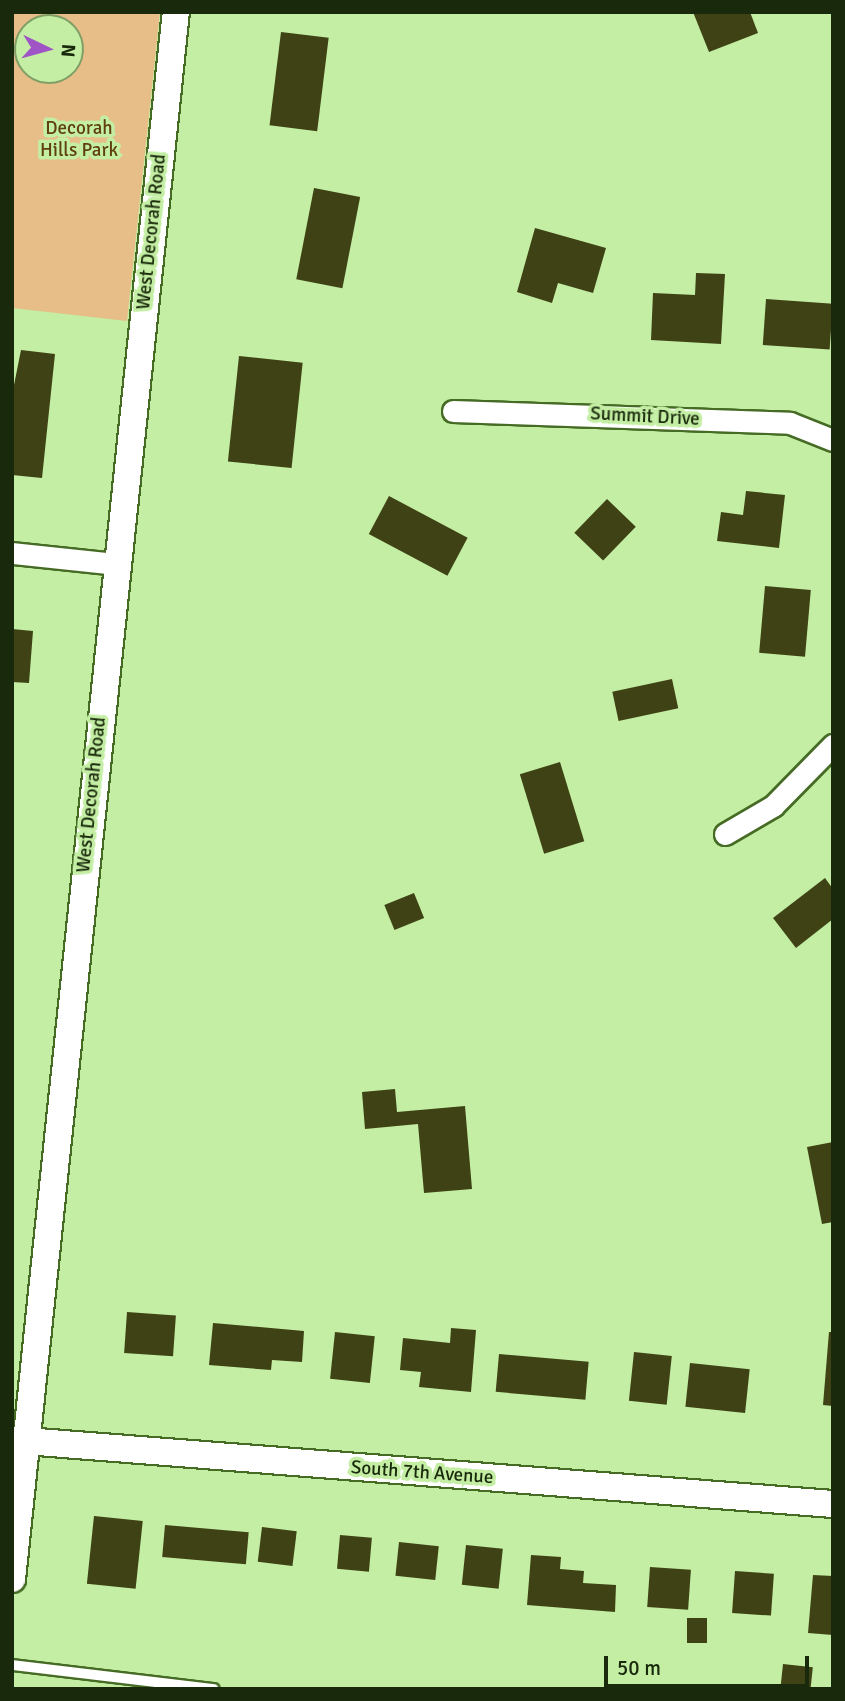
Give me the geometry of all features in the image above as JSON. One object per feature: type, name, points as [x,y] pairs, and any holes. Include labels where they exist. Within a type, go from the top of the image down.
[{"type":"street","name":"West Decorah Road","points":[[12,1579],[20,1441],[176,12]]},
{"type":"street","name":"Summit Drive","points":[[453,411],[790,423],[833,440]]},
{"type":"street","points":[[12,553],[116,565]]},
{"type":"street","points":[[724,834],[772,806],[833,745]]},
{"type":"street","name":"South 7th Avenue","points":[[20,1441],[833,1504]]},
{"type":"lane","points":[[12,1665],[214,1689]]},
{"type":"green space","name":"Decorah Hills Park","points":[[12,12],[160,12],[127,321],[12,308]]},
{"type":"building","points":[[693,12],[750,12],[758,33],[709,52]]},
{"type":"building","points":[[281,32],[329,38],[317,131],[270,125]]},
{"type":"building","points":[[314,188],[360,197],[342,288],[296,279]]},
{"type":"building","points":[[535,228],[606,248],[593,293],[558,283],[552,303],[517,292]]},
{"type":"building","points":[[696,273],[725,274],[721,344],[651,340],[653,293],[695,295]]},
{"type":"building","points":[[766,299],[833,304],[830,350],[763,345]]},
{"type":"building","points":[[21,350],[55,354],[42,478],[12,475],[12,395]]},
{"type":"building","points":[[239,356],[303,363],[292,468],[228,461]]},
{"type":"building","points":[[746,491],[785,495],[779,548],[717,541],[721,512],[743,515]]},
{"type":"building","points":[[389,496],[468,538],[447,576],[369,534]]},
{"type":"building","points":[[607,499],[636,527],[603,561],[574,533]]},
{"type":"building","points":[[765,586],[811,590],[805,657],[759,653]]},
{"type":"building","points":[[12,629],[33,631],[29,683],[12,682]]},
{"type":"building","points":[[672,679],[678,708],[619,721],[612,692]]},
{"type":"building","points":[[560,762],[584,841],[544,854],[520,774]]},
{"type":"building","points":[[825,878],[833,889],[833,919],[796,948],[773,918]]},
{"type":"building","points":[[414,893],[424,918],[394,930],[384,905]]},
{"type":"building","points":[[395,1089],[397,1112],[465,1106],[472,1189],[424,1193],[418,1124],[365,1129],[362,1092]]},
{"type":"building","points":[[833,1142],[833,1222],[822,1224],[807,1147]]},
{"type":"building","points":[[127,1312],[176,1315],[173,1356],[124,1353]]},
{"type":"building","points":[[213,1323],[304,1331],[302,1362],[272,1360],[271,1370],[209,1365]]},
{"type":"building","points":[[451,1328],[476,1330],[471,1392],[419,1387],[421,1372],[400,1370],[403,1338],[450,1343]]},
{"type":"building","points":[[335,1332],[375,1336],[370,1383],[330,1379]]},
{"type":"building","points":[[829,1332],[833,1332],[833,1406],[823,1405]]},
{"type":"building","points":[[634,1352],[672,1356],[667,1405],[629,1401]]},
{"type":"building","points":[[499,1354],[589,1362],[585,1400],[496,1392]]},
{"type":"building","points":[[690,1363],[750,1369],[745,1413],[685,1407]]},
{"type":"building","points":[[94,1516],[143,1521],[136,1589],[87,1584]]},
{"type":"building","points":[[165,1525],[249,1532],[246,1564],[162,1557]]},
{"type":"building","points":[[262,1527],[297,1531],[292,1566],[258,1562]]},
{"type":"building","points":[[340,1535],[372,1538],[369,1572],[337,1569]]},
{"type":"building","points":[[399,1542],[439,1546],[435,1580],[395,1576]]},
{"type":"building","points":[[466,1545],[503,1549],[499,1589],[462,1585]]},
{"type":"building","points":[[531,1555],[561,1557],[560,1569],[584,1571],[583,1583],[616,1585],[615,1612],[527,1605]]},
{"type":"building","points":[[650,1567],[691,1570],[688,1610],[647,1607]]},
{"type":"building","points":[[735,1571],[774,1574],[771,1616],[732,1613]]},
{"type":"building","points":[[813,1575],[833,1576],[833,1635],[808,1633]]},
{"type":"building","points":[[687,1618],[707,1618],[707,1643],[687,1643]]},
{"type":"building","points":[[783,1664],[813,1667],[811,1689],[780,1689]]}]
